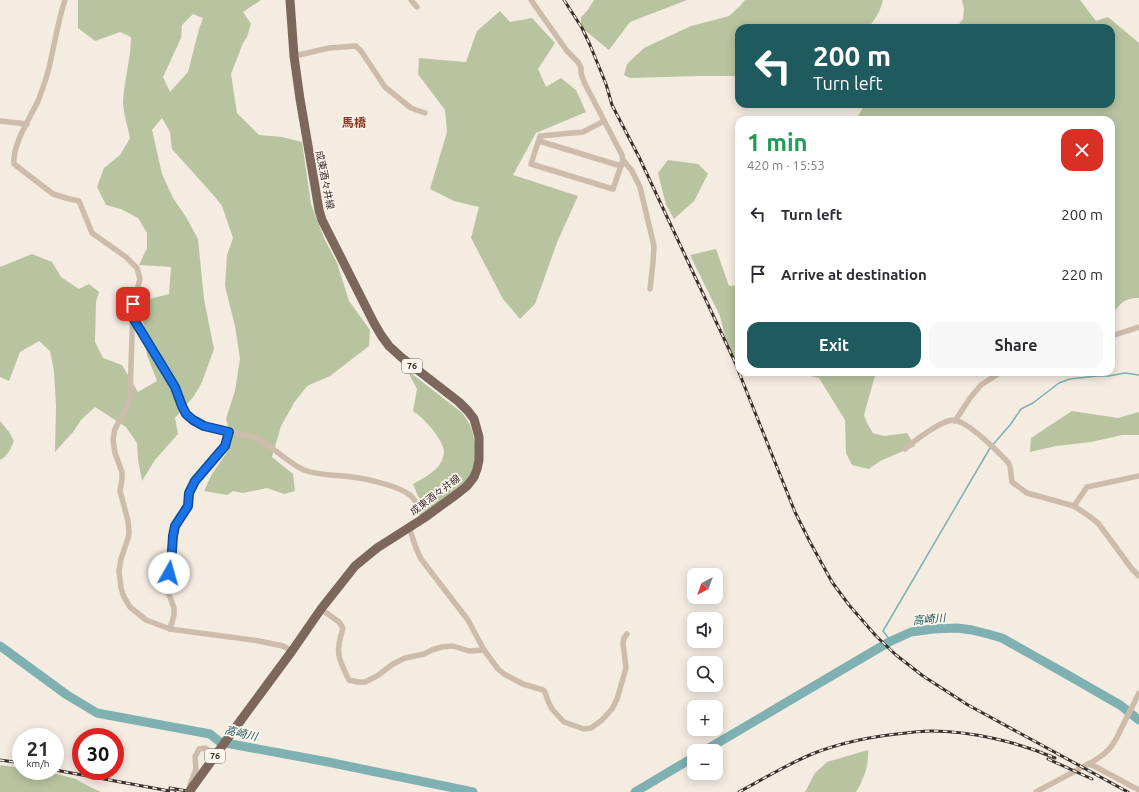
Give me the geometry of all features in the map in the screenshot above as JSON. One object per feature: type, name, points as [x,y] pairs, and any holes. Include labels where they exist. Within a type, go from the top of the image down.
[{"type":"main road","name":"成東酒々井線","points":[[189,789],[216,755],[320,609],[355,566],[377,548],[424,518],[467,486],[474,477],[479,460],[479,437],[474,419],[459,402],[401,357],[380,335],[326,230],[319,210],[300,99],[294,56],[290,0]]},
{"type":"street","points":[[65,0],[59,16],[52,56],[46,79],[38,101],[23,131],[13,156],[14,164],[53,194],[79,201],[92,233],[126,257],[137,268],[140,279],[133,304],[130,398],[127,408],[115,429],[113,439],[115,453],[122,472],[120,491],[128,521],[129,532],[119,571],[121,588],[124,597],[130,607],[141,617],[170,628],[259,641],[283,646],[292,650]]},
{"type":"street","points":[[411,0],[417,7]]},
{"type":"street","points":[[531,0],[567,51],[578,62],[584,82],[622,155],[622,163],[613,189],[531,164],[540,136],[583,132],[604,122]]},
{"type":"street","points":[[294,56],[329,48],[356,46],[361,51],[384,87],[411,108],[425,114]]},
{"type":"street","points":[[0,121],[27,124]]},
{"type":"street","points":[[539,141],[622,163],[632,171],[640,187],[654,246],[650,289]]},
{"type":"street","points":[[133,318],[175,387],[186,414],[193,420],[204,426],[253,437],[264,442],[295,465],[315,474],[347,476],[390,485],[409,495],[416,502],[424,518]]},
{"type":"street","points":[[1115,335],[1139,327]]},
{"type":"street","points":[[955,421],[970,398],[981,385],[995,376]]},
{"type":"street","points":[[904,449],[942,423],[952,420],[959,421],[970,428],[1010,465],[1012,482],[1027,493],[1074,506],[1098,523],[1132,569],[1139,576]]},
{"type":"street","points":[[170,628],[174,616],[174,608],[166,586],[171,565],[175,526],[188,506],[189,493],[195,481],[225,446],[229,432]]},
{"type":"street","points":[[1074,506],[1087,487],[1139,476]]},
{"type":"street","points":[[410,527],[421,559],[468,620],[484,650],[498,669],[504,674],[523,684],[543,690],[552,709],[564,722],[584,729],[591,728],[602,720],[612,709],[617,699],[626,668],[624,638],[627,634]]},
{"type":"street","points":[[320,609],[339,622],[343,628],[338,648],[339,660],[349,680],[365,682],[405,658],[424,654],[442,647],[453,646],[469,651],[484,650]]},
{"type":"street","points":[[1036,792],[1094,761],[1111,747],[1139,693]]},
{"type":"street","points":[[189,789],[196,769],[195,757],[199,749],[205,748],[216,755]]},
{"type":"street","points":[[1088,764],[1139,790]]},
{"type":"green space","points":[[78,0],[261,0],[243,12],[251,24],[231,74],[237,113],[259,135],[282,137],[302,142],[311,204],[324,238],[337,263],[349,301],[370,330],[369,346],[330,376],[307,386],[294,403],[281,426],[272,457],[293,474],[295,491],[284,494],[267,488],[243,493],[233,491],[227,495],[204,491],[212,474],[228,451],[232,439],[226,419],[235,391],[240,359],[235,326],[225,286],[227,255],[233,238],[222,206],[172,149],[170,132],[162,118],[152,130],[162,174],[173,198],[186,217],[198,239],[204,299],[214,349],[202,382],[194,396],[175,418],[178,434],[155,460],[142,481],[137,443],[126,427],[95,407],[81,420],[73,432],[55,452],[56,406],[54,371],[50,351],[39,341],[20,352],[9,381],[0,377],[0,267],[32,254],[52,262],[61,277],[79,289],[89,284],[99,292],[96,302],[95,342],[103,358],[122,365],[138,392],[157,381],[147,355],[141,301],[169,294],[171,267],[139,265],[147,248],[147,233],[138,218],[121,209],[106,205],[97,187],[104,168],[120,155],[130,138],[123,102],[131,37],[120,32],[95,41],[78,28]],"holes":[[[193,14],[203,18],[188,72],[170,92],[163,77],[181,38],[182,25]]]},
{"type":"green space","points":[[594,0],[687,0],[630,22],[609,50],[581,27],[581,17]]},
{"type":"green space","points":[[745,0],[883,0],[881,8],[871,24],[735,24],[735,76],[630,78],[624,75],[627,64],[644,48],[691,26],[729,16]]},
{"type":"green space","points":[[962,0],[1080,0],[1096,21],[1108,17],[1139,43],[1139,298],[1129,299],[1122,302],[1115,311],[1115,116],[858,116],[863,108],[1115,108],[1115,24],[959,24],[963,19],[964,9]]},
{"type":"green space","points":[[500,11],[510,22],[532,18],[555,43],[538,69],[546,87],[561,78],[576,90],[586,112],[536,133],[513,175],[578,196],[558,240],[535,304],[520,319],[503,299],[471,238],[479,207],[454,201],[430,189],[447,132],[445,110],[418,74],[419,58],[466,62],[477,31]]},
{"type":"green space","points":[[668,160],[698,164],[708,174],[694,201],[674,219],[666,205],[658,173]]},
{"type":"green space","points":[[716,249],[729,286],[735,285],[735,362],[729,354],[720,316],[690,255]]},
{"type":"green space","points":[[407,370],[461,412],[471,427],[475,444],[474,462],[468,479],[455,492],[426,515],[413,484],[428,476],[438,467],[441,463],[444,452],[441,441],[437,435],[422,418],[413,411],[417,389]]},
{"type":"green space","points":[[810,376],[875,376],[864,415],[867,423],[873,433],[884,436],[907,433],[915,446],[880,461],[869,469],[852,465],[846,453],[845,420],[819,378]]},
{"type":"green space","points":[[1072,411],[1118,418],[1139,412],[1139,435],[1122,435],[1091,442],[1056,446],[1030,452],[1031,438]]},
{"type":"green space","points":[[0,421],[14,441],[7,455],[0,460]]},
{"type":"green space","points":[[868,750],[868,761],[865,772],[856,792],[805,792],[815,773],[827,762]]},
{"type":"green space","points":[[0,765],[12,767],[12,780],[64,780],[64,776],[72,778],[72,780],[78,780],[101,792],[0,792]]},
{"type":"waterway","points":[[1115,375],[1125,373],[1139,375]]},
{"type":"waterway","points":[[891,641],[883,631],[990,448],[1010,425],[1021,409],[1033,403],[1059,383],[1070,379],[1097,376]]},
{"type":"waterway","points":[[1097,376],[1109,376]]},
{"type":"waterway","name":"高崎川","points":[[716,744],[889,642],[911,632],[933,629],[957,628],[972,630],[1002,638],[1120,705],[1139,720]]},
{"type":"waterway","name":"高崎川","points":[[0,646],[67,695],[97,713],[210,734],[220,742],[328,762],[473,792]]},
{"type":"waterway","name":"高崎川","points":[[635,792],[687,761]]},
{"type":"railway","points":[[564,0],[582,28],[606,84],[612,105],[639,157],[735,362]]},
{"type":"railway","points":[[740,376],[795,512],[810,542],[832,582],[849,605],[876,636],[896,655],[923,676],[968,705],[1128,792]]},
{"type":"railway","points":[[739,792],[775,772],[823,750],[858,740],[912,732],[928,731],[978,735],[1010,742],[1055,758]]},
{"type":"railway","points":[[1048,759],[1092,779]]},
{"type":"railway","points":[[0,760],[12,762]]},
{"type":"railway","points":[[64,772],[175,792]]},
{"type":"railway","points":[[170,788],[193,792]]},
{"type":"district","name":"馬橋","points":[[354,122]]},
{"type":"route","points":[[133,304],[133,318],[175,387],[186,414],[204,426],[229,432],[225,446],[195,481],[189,493],[188,506],[175,526],[169,573]]}]
